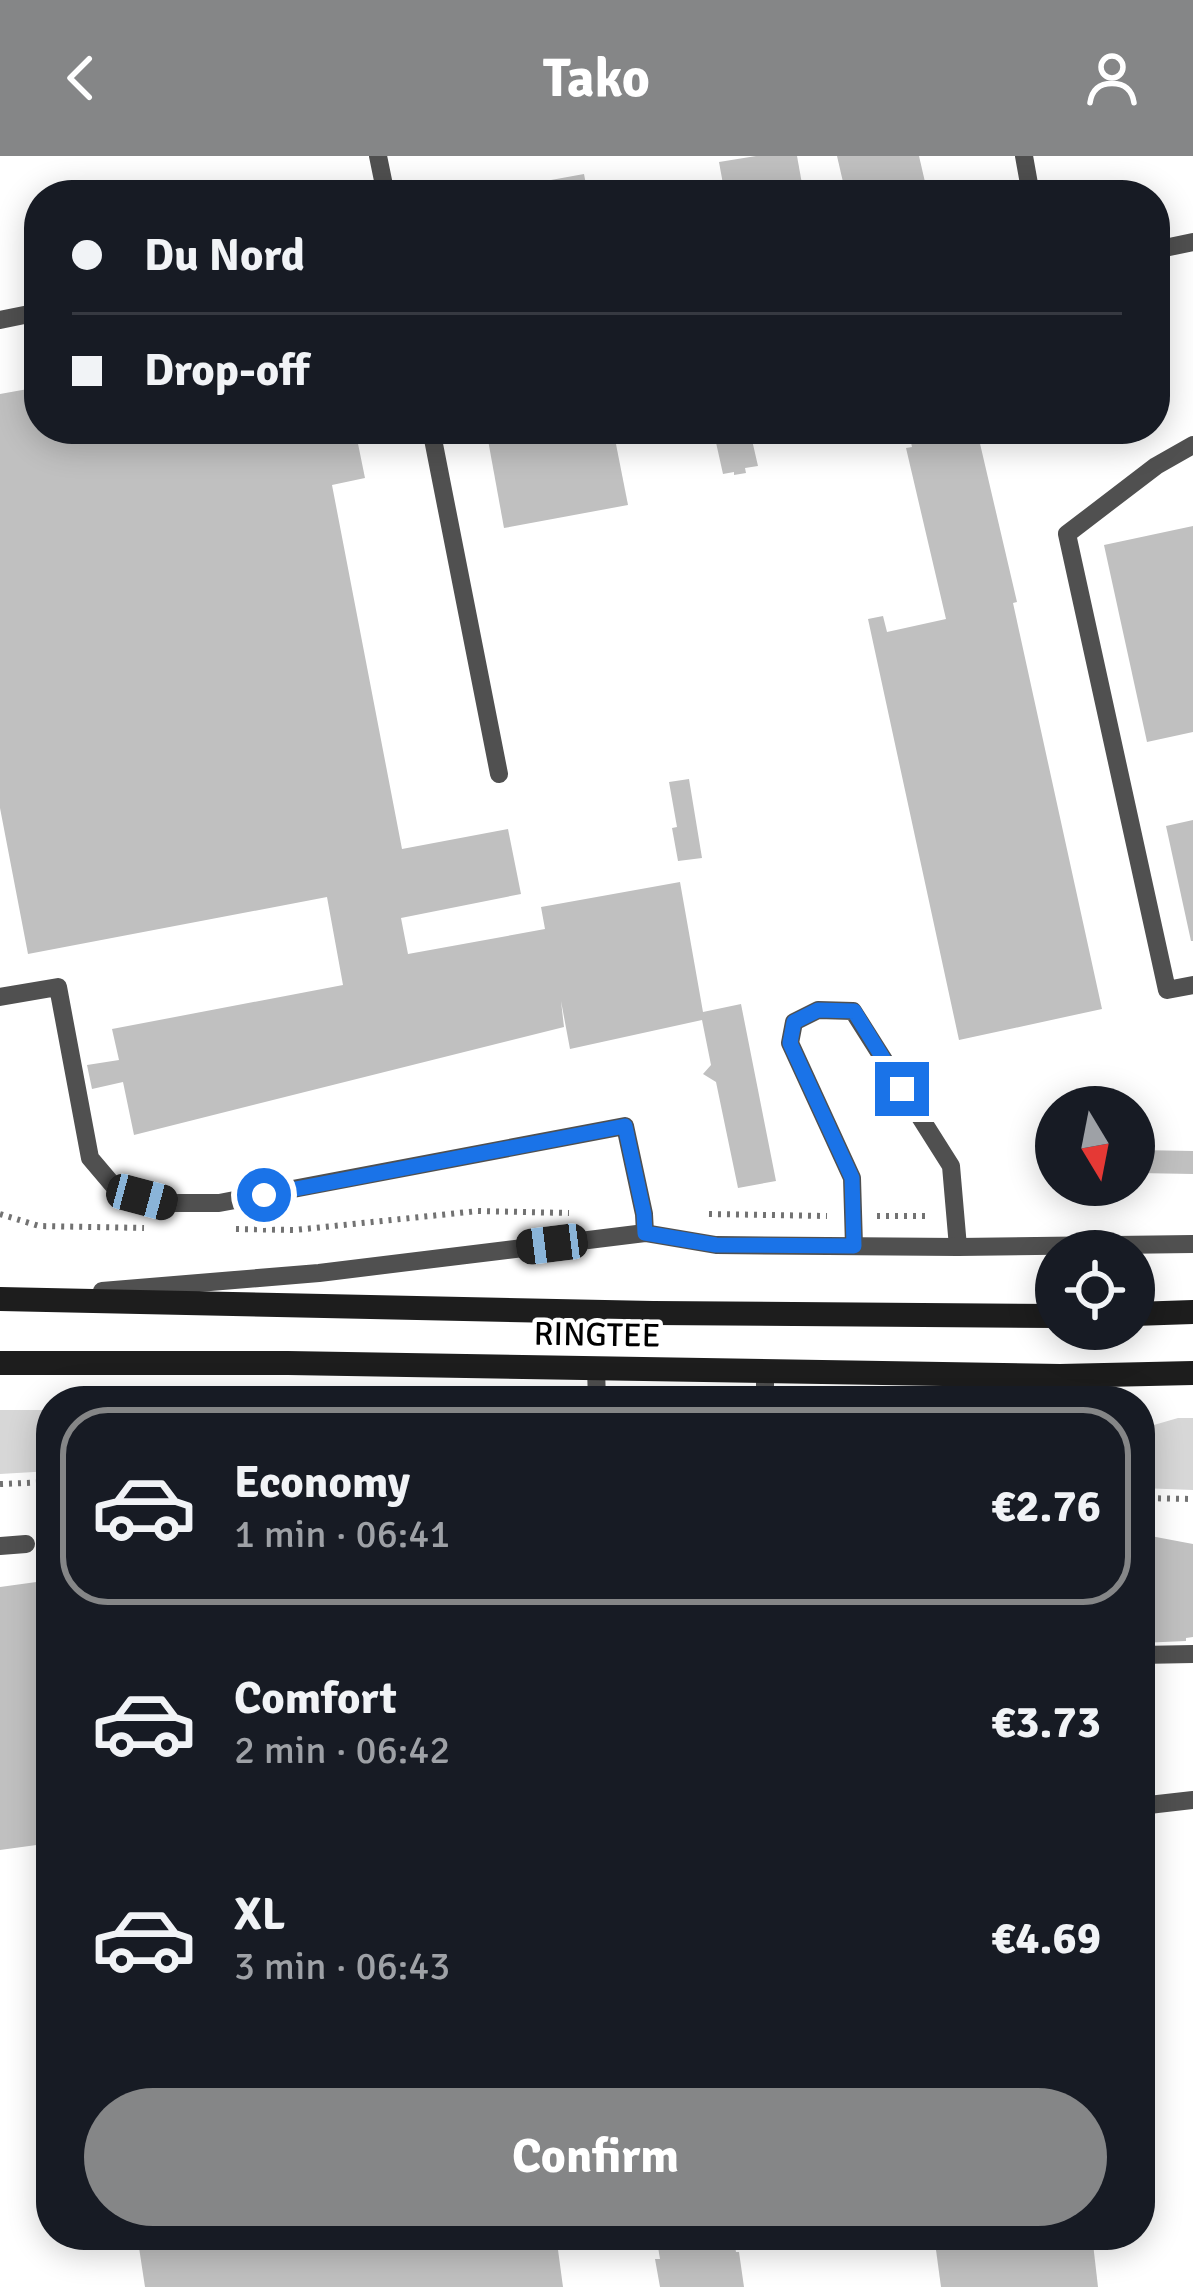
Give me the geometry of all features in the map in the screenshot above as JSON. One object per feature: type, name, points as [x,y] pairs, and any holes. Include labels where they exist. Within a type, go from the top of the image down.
[{"type":"main road","name":"RINGTEE","points":[[7,1299],[1035,1316]]},
{"type":"main road","points":[[1155,1313],[1193,1312]]},
{"type":"main road","name":"RINGTEE","points":[[0,1364],[765,1370],[1027,1386]]},
{"type":"main road","name":"RINGTEE","points":[[1078,1386],[1193,1373]]},
{"type":"lane","points":[[434,444],[499,774]]},
{"type":"lane","points":[[1193,445],[1156,466],[1067,534],[1167,990],[1193,985]]},
{"type":"lane","points":[[0,997],[58,986],[90,1158],[118,1190],[166,1203],[219,1203],[625,1126],[645,1233]]},
{"type":"lane","points":[[854,1246],[852,1178],[790,1043],[794,1022],[818,1010],[854,1011],[951,1166],[958,1247]]},
{"type":"lane","points":[[7,1299],[320,1273],[645,1233],[716,1245],[1193,1244]]},
{"type":"lane","points":[[596,1368],[597,1386]]},
{"type":"lane","points":[[765,1370],[765,1386]]},
{"type":"lane","points":[[0,1546],[26,1544]]},
{"type":"lane","points":[[1155,1655],[1193,1654]]},
{"type":"lane","points":[[1155,1804],[1193,1800]]},
{"type":"path","points":[[0,1484],[36,1483]]},
{"type":"path","points":[[1155,1498],[1193,1499]]},
{"type":"shaded area","points":[[0,1410],[36,1410],[36,1472],[0,1474]]},
{"type":"shaded area","points":[[1193,1418],[1193,1490],[1155,1489],[1155,1425]]},
{"type":"building","points":[[797,156],[801,180],[722,180],[719,162]]},
{"type":"building","points":[[837,156],[919,156],[925,180],[843,180]]},
{"type":"building","points":[[584,174],[585,180],[551,180]]},
{"type":"building","points":[[24,390],[24,444],[358,444],[365,478],[332,485],[402,849],[508,829],[521,894],[401,918],[408,954],[545,929],[541,907],[680,882],[703,1012],[741,1004],[776,1181],[738,1188],[716,1082],[703,1074],[711,1065],[702,1020],[570,1049],[561,1001],[564,1027],[134,1135],[123,1082],[92,1089],[87,1065],[119,1060],[112,1029],[343,985],[327,897],[28,954],[0,808],[0,394]]},
{"type":"building","points":[[489,444],[616,444],[628,505],[504,528]]},
{"type":"building","points":[[716,444],[753,444],[758,466],[745,468],[746,473],[723,474]]},
{"type":"building","points":[[980,444],[1102,1009],[959,1040],[868,619],[883,616],[887,632],[946,619],[906,448]]},
{"type":"building","points":[[1193,526],[1193,732],[1147,742],[1104,545]]},
{"type":"building","points":[[689,779],[702,858],[678,861],[669,782]]},
{"type":"building","points":[[1193,820],[1193,941],[1191,941],[1166,826]]},
{"type":"building","points":[[1155,1150],[1193,1151],[1193,1174],[1155,1173]]},
{"type":"building","points":[[1155,1537],[1193,1544],[1193,1637],[1155,1642]]},
{"type":"building","points":[[36,1582],[36,1845],[0,1850],[0,1587]]},
{"type":"building","points":[[139,2250],[558,2250],[563,2287],[145,2287]]},
{"type":"building","points":[[658,2250],[736,2250],[744,2287],[660,2287],[655,2259],[660,2259]]},
{"type":"building","points":[[936,2250],[1094,2250],[1098,2287],[941,2287]]},
{"type":"route","points":[[264,1195],[625,1126],[645,1233],[716,1245],[854,1246],[852,1178],[790,1043],[794,1022],[818,1010],[854,1011],[902,1089]]}]
